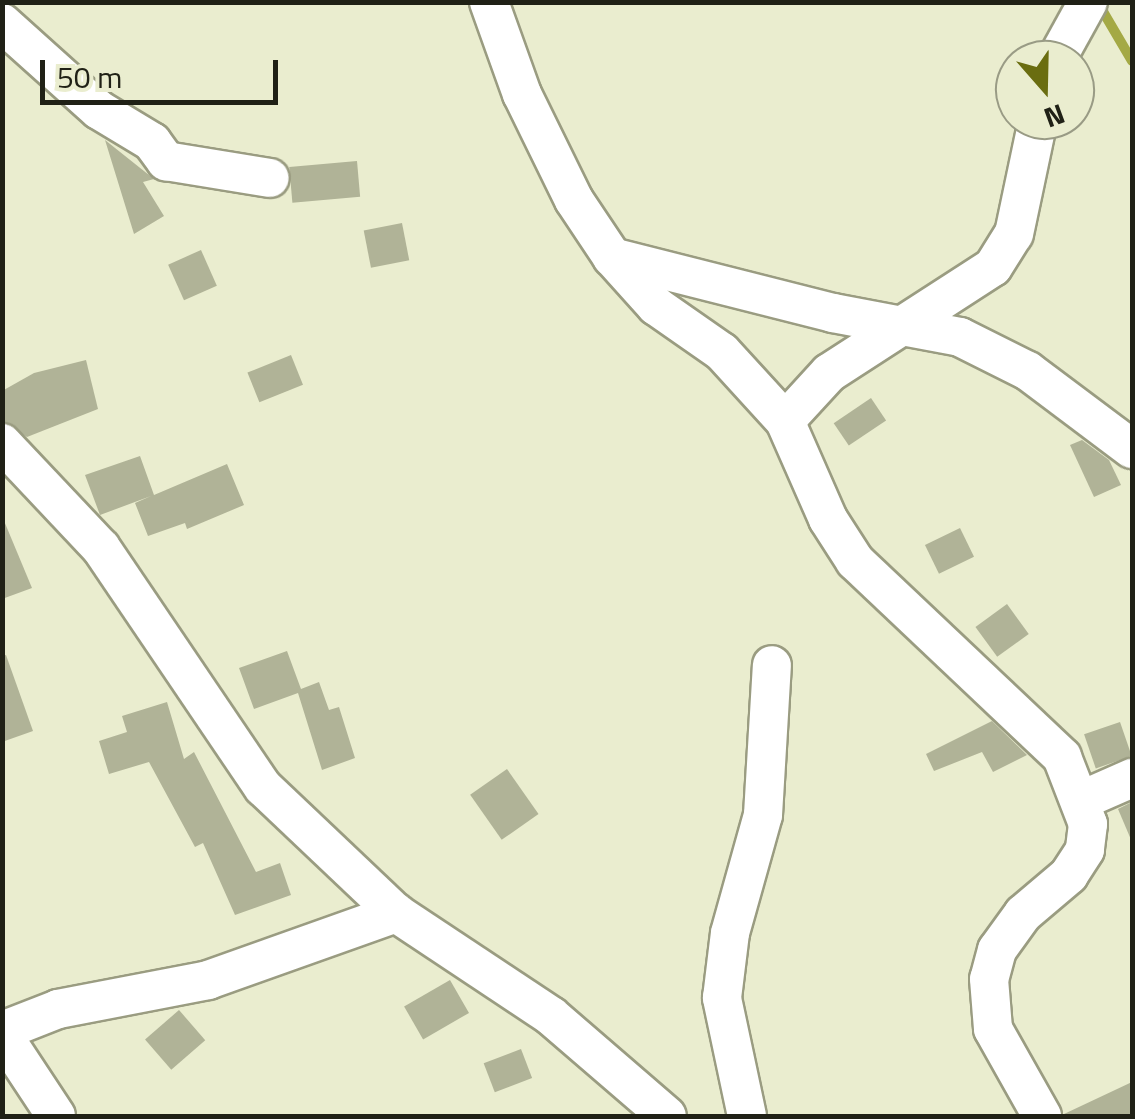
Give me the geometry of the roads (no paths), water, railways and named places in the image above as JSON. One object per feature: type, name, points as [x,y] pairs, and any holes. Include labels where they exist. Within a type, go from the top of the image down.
[{"type":"street","points":[[489,2],[522,94],[574,200],[612,257],[656,306],[722,352],[785,421],[828,519],[855,561],[1062,756],[1082,800],[1084,850],[1070,875],[1024,914],[997,950],[989,979],[993,1029],[1042,1116]]},
{"type":"street","points":[[1067,40],[1088,2]]},
{"type":"street","points":[[2,23],[99,110],[152,142],[166,161],[270,178]]},
{"type":"street","points":[[785,421],[829,373],[993,267],[1014,234],[1034,140]]},
{"type":"street","points":[[612,257],[908,325],[990,348],[1132,449]]},
{"type":"street","points":[[2,443],[100,548],[263,787],[396,913],[551,1016],[635,1105],[667,1116]]},
{"type":"street","points":[[747,1116],[722,998],[730,933],[763,815],[772,665]]},
{"type":"street","points":[[1082,800],[1132,778]]},
{"type":"street","points":[[56,1116],[2,1032],[58,1009],[208,980],[396,913]]},
{"type":"waterway","points":[[1098,3],[1132,61]]}]
